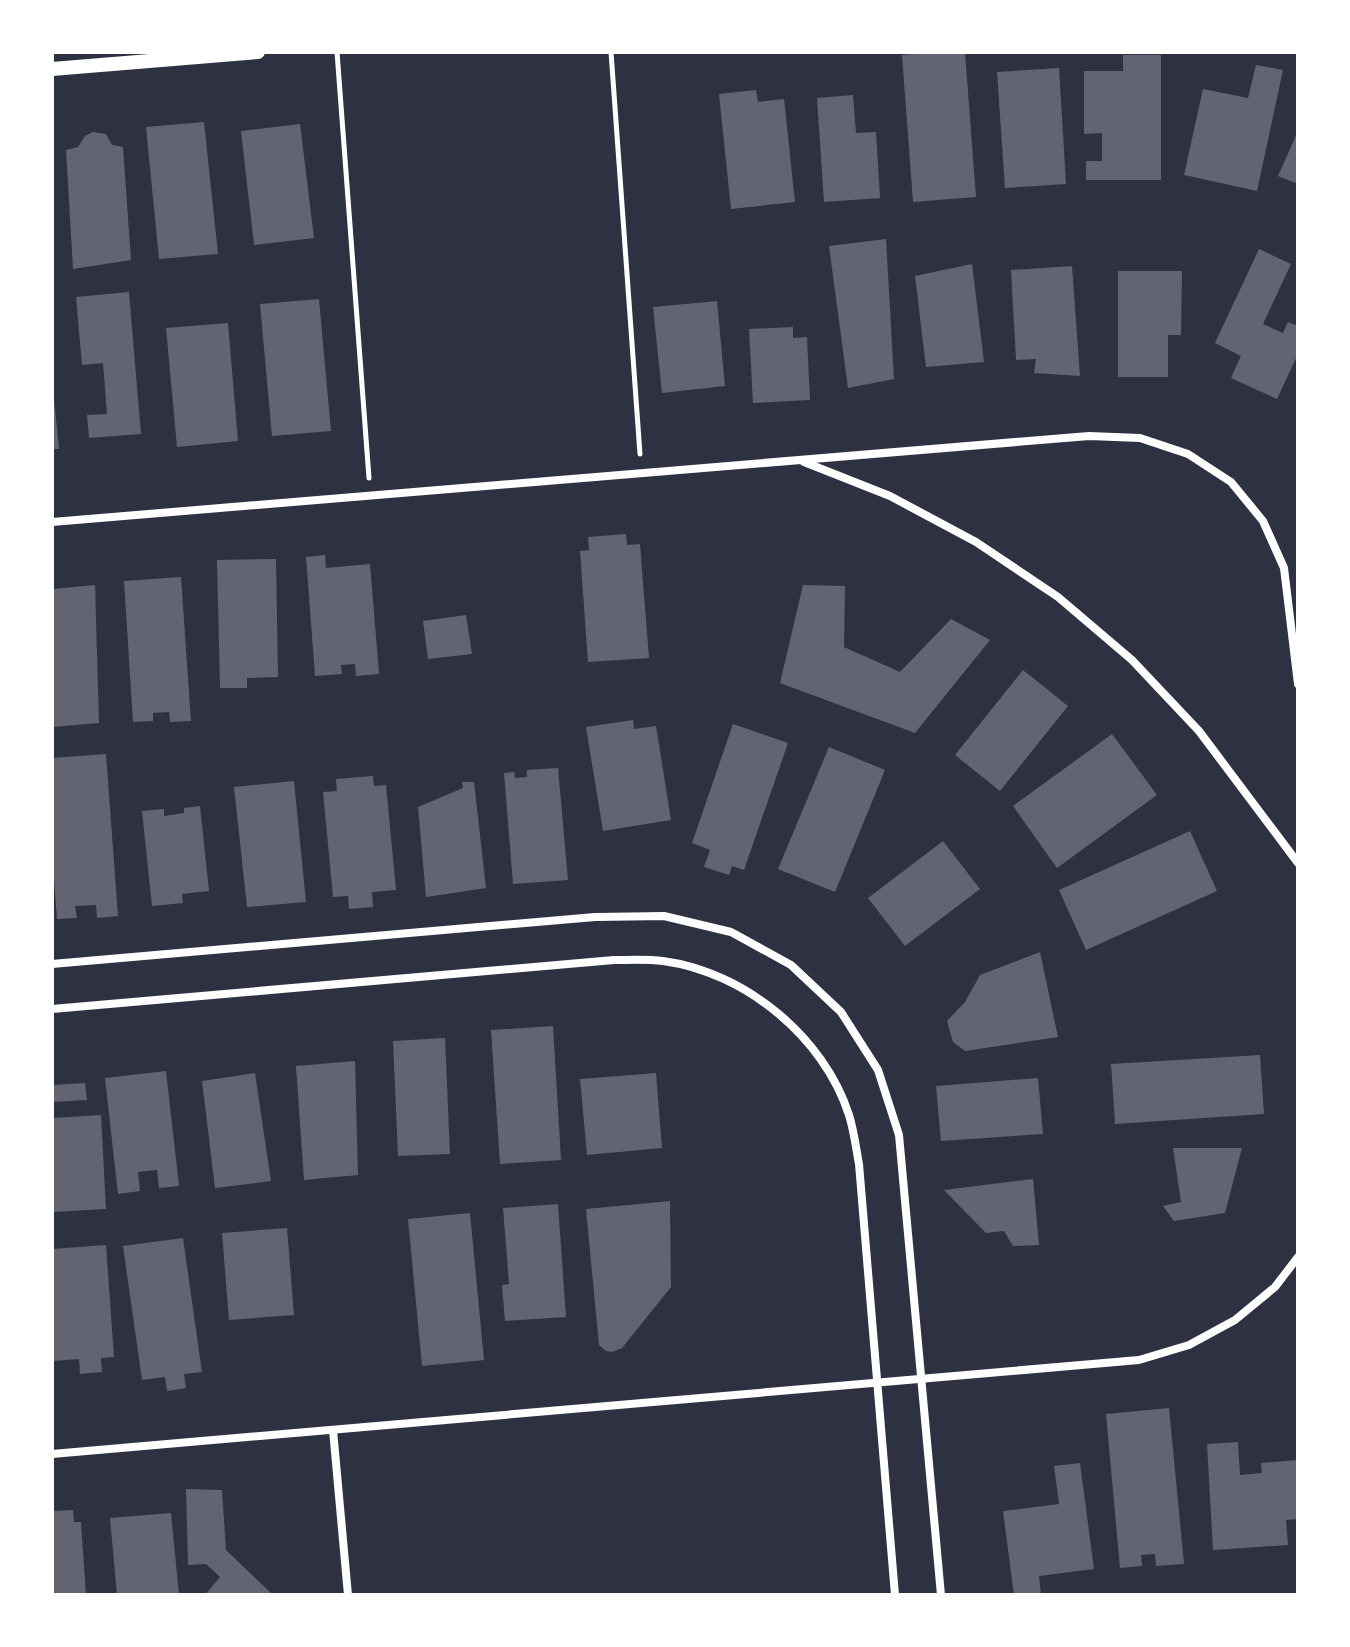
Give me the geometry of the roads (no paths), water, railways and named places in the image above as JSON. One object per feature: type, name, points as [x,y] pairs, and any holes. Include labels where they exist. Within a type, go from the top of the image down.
[{"type":"street","points":[[52,69],[258,52]]},
{"type":"street","points":[[52,522],[1089,436],[1140,438],[1188,454],[1231,482],[1263,521],[1284,568],[1298,684]]},
{"type":"street","points":[[799,460],[890,496],[976,542],[1058,597],[1132,660],[1199,731],[1298,863]]},
{"type":"street","points":[[52,964],[595,917],[664,916],[731,932],[791,965],[841,1012],[878,1070],[899,1135],[941,1595]]},
{"type":"street","points":[[52,1009],[614,960],[664,961],[713,974],[758,997],[797,1029],[828,1069],[849,1114],[859,1164],[895,1595]]},
{"type":"street","points":[[52,1454],[1139,1360],[1189,1345],[1235,1320],[1275,1287],[1298,1257]]},
{"type":"street","points":[[333,1430],[348,1595]]}]
